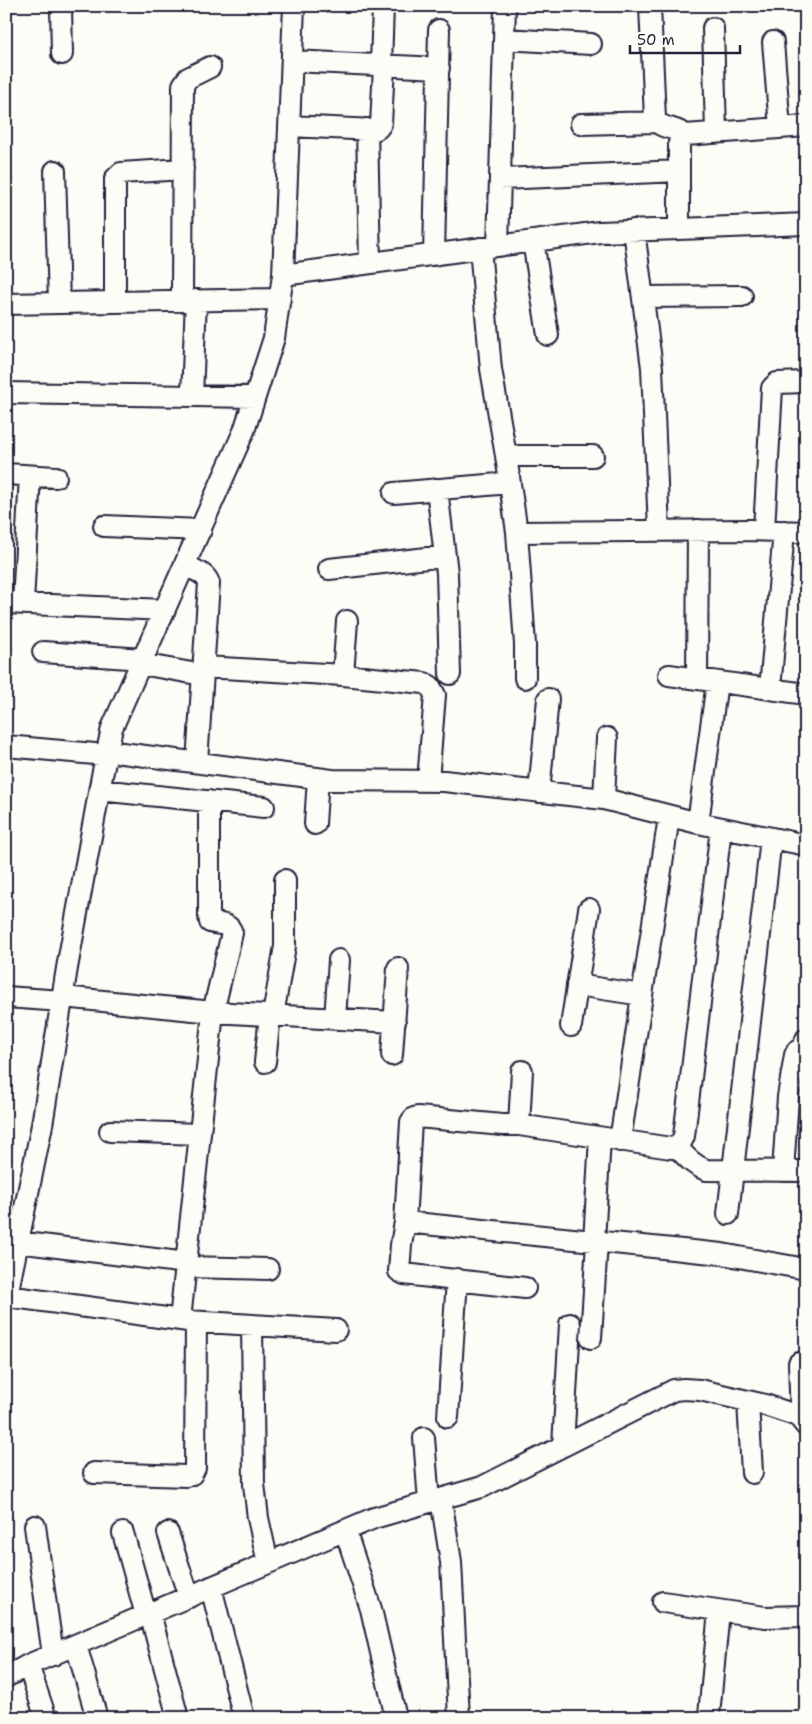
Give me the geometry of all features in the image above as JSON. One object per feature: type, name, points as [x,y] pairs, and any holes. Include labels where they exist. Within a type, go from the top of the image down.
[{"type":"street","points":[[61,6],[62,54]]},
{"type":"street","points":[[294,6],[283,275],[274,338],[244,431],[112,728],[99,790],[62,999],[42,1125],[7,1298],[188,1321],[336,1330]]},
{"type":"street","points":[[289,126],[375,130],[378,128],[381,124],[383,6]]},
{"type":"street","points":[[505,6],[500,179],[489,247],[491,369],[517,532],[525,636],[525,678]]},
{"type":"street","points":[[650,6],[655,118],[657,122]]},
{"type":"street","points":[[713,28],[716,132]]},
{"type":"street","points":[[434,255],[439,30]]},
{"type":"street","points":[[504,39],[592,44]]},
{"type":"street","points":[[773,42],[780,128]]},
{"type":"street","points":[[292,61],[439,68]]},
{"type":"street","points":[[192,396],[182,169],[183,85],[188,78],[210,67]]},
{"type":"street","points":[[582,124],[657,122],[679,130],[685,135]]},
{"type":"street","points":[[679,228],[679,143],[681,138],[685,135],[716,132],[806,126]]},
{"type":"street","points":[[367,129],[370,263]]},
{"type":"street","points":[[115,302],[115,178],[121,173],[182,169]]},
{"type":"street","points":[[54,171],[59,303]]},
{"type":"street","points":[[500,179],[679,171]]},
{"type":"street","points":[[283,275],[600,232],[806,224]]},
{"type":"street","points":[[634,230],[653,382],[659,530]]},
{"type":"street","points":[[533,241],[548,335]]},
{"type":"street","points":[[643,297],[742,296]]},
{"type":"street","points":[[6,304],[280,299]]},
{"type":"street","points":[[770,689],[774,531],[772,388],[777,382],[806,382]]},
{"type":"street","points":[[6,393],[255,397]]},
{"type":"street","points":[[506,456],[593,456]]},
{"type":"street","points":[[6,474],[56,477]]},
{"type":"street","points":[[30,476],[14,603],[165,610]]},
{"type":"street","points":[[394,493],[510,483]]},
{"type":"street","points":[[437,489],[445,556],[450,674]]},
{"type":"street","points":[[104,526],[200,530]]},
{"type":"street","points":[[517,532],[659,530],[806,532]]},
{"type":"street","points":[[698,530],[707,680],[698,823]]},
{"type":"street","points":[[329,569],[445,556]]},
{"type":"street","points":[[185,565],[203,574],[208,578],[209,583],[197,762]]},
{"type":"street","points":[[342,675],[347,621]]},
{"type":"street","points":[[43,652],[142,661],[203,671],[342,675],[424,683],[433,689],[435,695],[428,780]]},
{"type":"street","points":[[670,675],[806,694]]},
{"type":"street","points":[[539,792],[548,699]]},
{"type":"street","points":[[604,800],[607,738]]},
{"type":"street","points":[[6,746],[197,762],[332,780],[444,781],[604,800],[668,817],[806,845]]},
{"type":"street","points":[[314,824],[318,778]]},
{"type":"street","points":[[99,790],[264,806]]},
{"type":"street","points":[[94,1473],[186,1476],[192,1474],[194,1468],[186,1265],[213,1012],[232,933],[230,928],[225,925],[210,922],[209,917],[209,801]]},
{"type":"street","points":[[620,1141],[668,817]]},
{"type":"street","points":[[525,1288],[400,1273],[401,1245],[406,1222],[411,1122],[414,1118],[418,1117],[519,1125],[620,1141],[671,1148],[677,1147],[682,1142],[684,1136],[721,828]]},
{"type":"street","points":[[728,1214],[771,838]]},
{"type":"street","points":[[265,1062],[271,1015],[285,946],[285,880]]},
{"type":"street","points":[[572,1026],[589,910]]},
{"type":"street","points":[[335,1019],[339,960]]},
{"type":"street","points":[[392,1055],[398,968]]},
{"type":"street","points":[[577,985],[642,995]]},
{"type":"street","points":[[6,997],[62,999],[213,1012],[395,1022]]},
{"type":"street","points":[[783,1171],[788,1097],[794,1055],[797,1051],[802,1051],[806,1039]]},
{"type":"street","points":[[519,1125],[522,1071]]},
{"type":"street","points":[[110,1131],[200,1134]]},
{"type":"street","points":[[591,1338],[600,1138]]},
{"type":"street","points":[[677,1147],[690,1162],[706,1170],[806,1171]]},
{"type":"street","points":[[406,1222],[722,1254],[806,1269]]},
{"type":"street","points":[[17,1242],[186,1265],[268,1269]]},
{"type":"street","points":[[448,1417],[457,1279]]},
{"type":"street","points":[[564,1446],[570,1324]]},
{"type":"street","points":[[252,1325],[254,1484],[258,1518],[268,1563]]},
{"type":"street","points":[[804,1421],[799,1364],[806,1363]]},
{"type":"street","points":[[6,1676],[374,1518],[482,1487],[674,1390],[700,1390],[748,1401],[790,1413],[804,1421]]},
{"type":"street","points":[[748,1401],[752,1473]]},
{"type":"street","points":[[424,1438],[435,1500],[451,1562],[459,1718]]},
{"type":"street","points":[[35,1526],[53,1655]]},
{"type":"street","points":[[345,1530],[370,1609],[396,1718]]},
{"type":"street","points":[[124,1533],[178,1718]]},
{"type":"street","points":[[168,1533],[189,1597]]},
{"type":"street","points":[[211,1587],[244,1718]]},
{"type":"street","points":[[663,1602],[765,1617],[806,1616]]},
{"type":"street","points":[[709,1715],[719,1611]]},
{"type":"street","points":[[76,1645],[97,1718]]},
{"type":"street","points":[[28,1666],[46,1718]]}]
